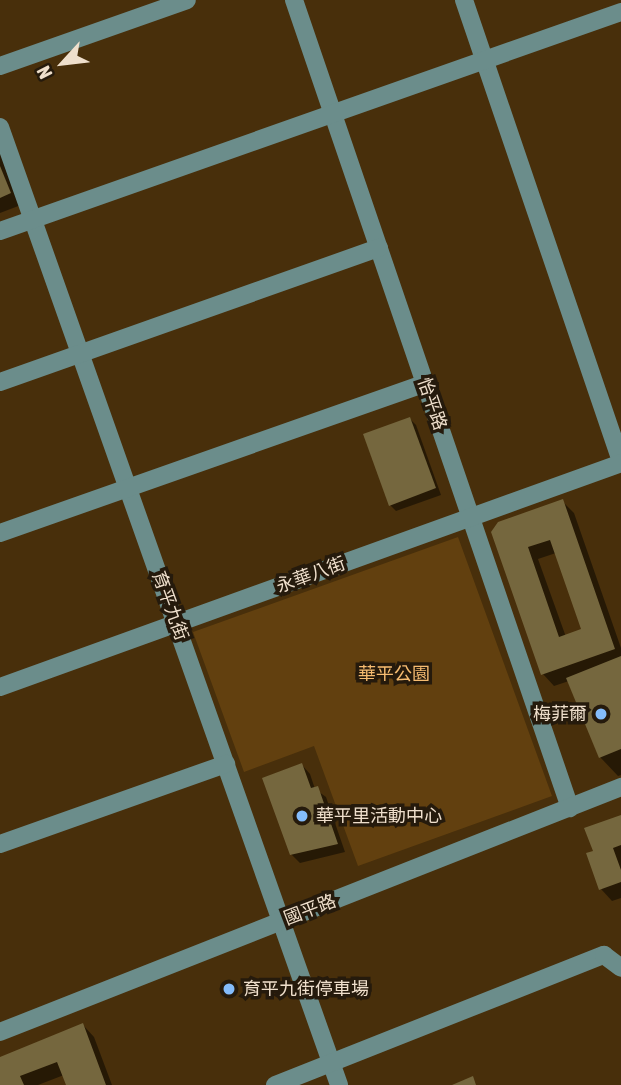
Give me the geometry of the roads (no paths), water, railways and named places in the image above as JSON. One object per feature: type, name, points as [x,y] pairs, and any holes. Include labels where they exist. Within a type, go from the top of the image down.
[{"type":"street","points":[[0,66],[187,0]]},
{"type":"street","name":"怡平路","points":[[294,0],[570,808]]},
{"type":"street","points":[[464,0],[621,461]]},
{"type":"street","points":[[0,231],[621,12]]},
{"type":"street","name":"育平九街","points":[[0,127],[339,1085]]},
{"type":"street","points":[[0,382],[379,247]]},
{"type":"street","points":[[0,534],[425,383]]},
{"type":"street","name":"永華八街","points":[[0,687],[177,625],[621,461]]},
{"type":"street","points":[[0,844],[226,764]]},
{"type":"street","name":"國平路","points":[[0,1032],[621,787]]},
{"type":"street","points":[[275,1085],[604,955],[621,968]]},
{"type":"place","name":"梅菲爾","points":[[601,714]]},
{"type":"place","name":"華平里活動中心","points":[[302,816]]},
{"type":"place","name":"育平九街停車場","points":[[229,989]]},
{"type":"park label","name":"華平公園","points":[[394,674]]}]
